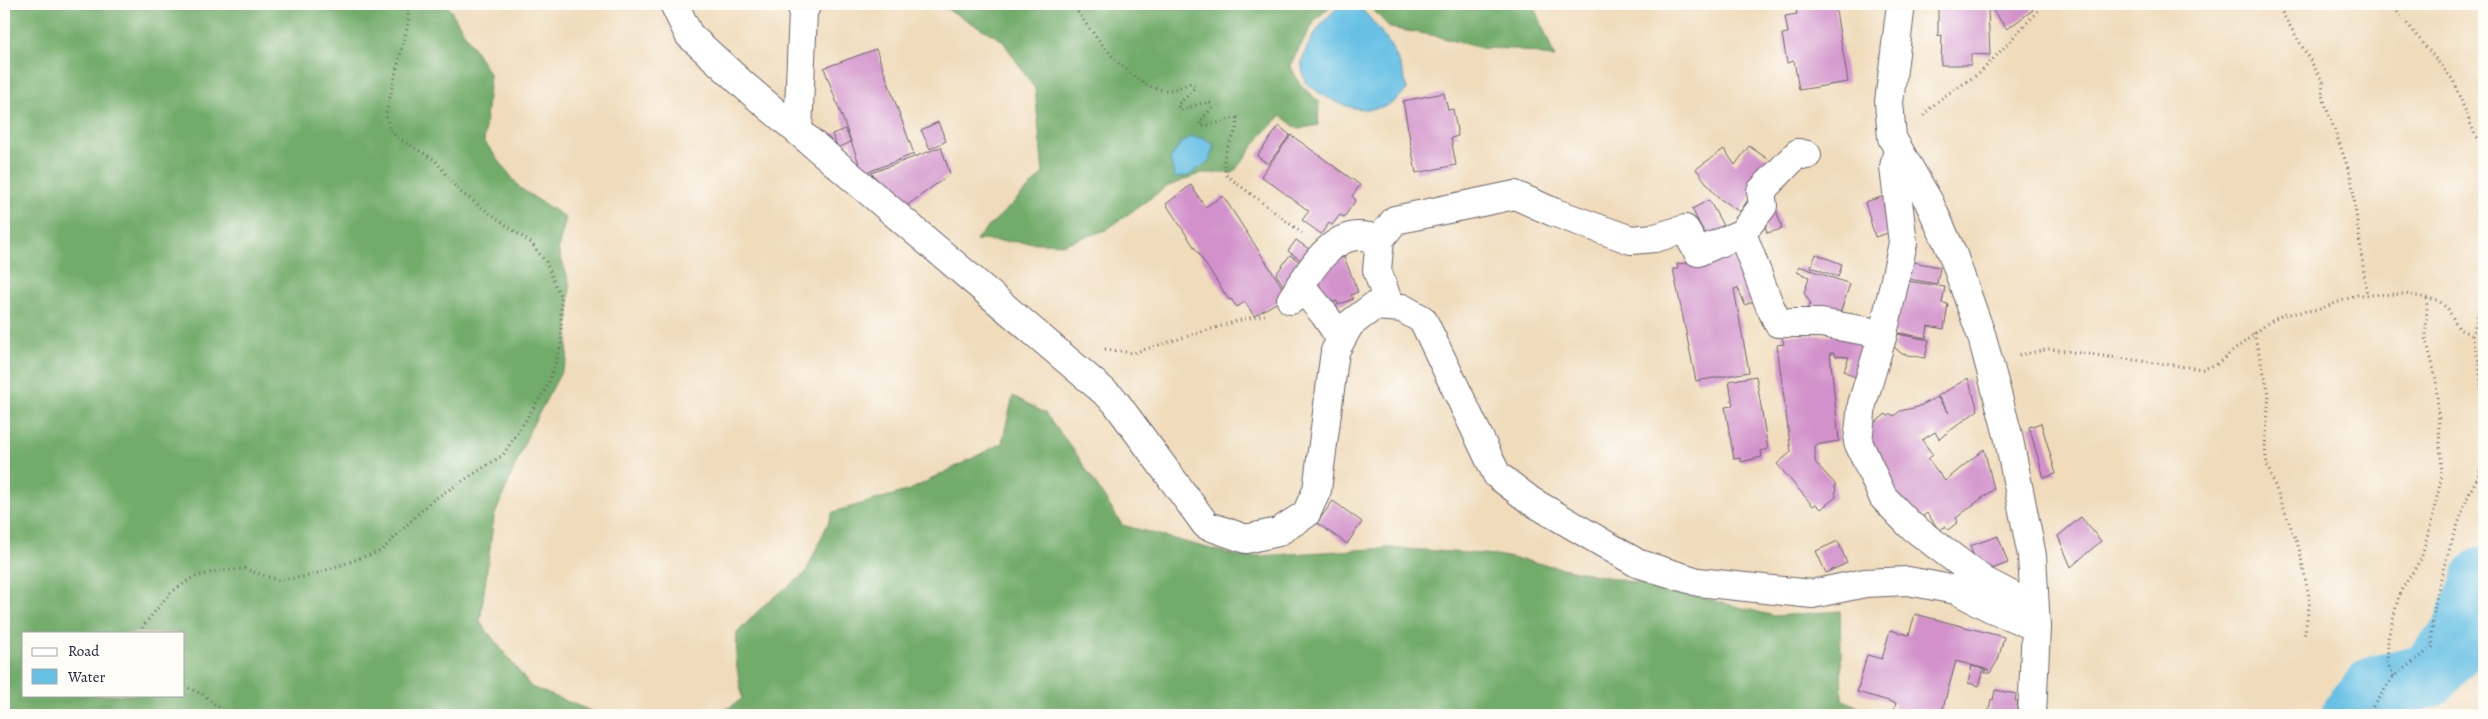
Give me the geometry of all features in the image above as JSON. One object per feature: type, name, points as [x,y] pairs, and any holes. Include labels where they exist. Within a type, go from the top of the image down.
[{"type":"main road","points":[[674,4],[689,35],[798,131],[1114,400],[1206,525],[1246,539],[1278,532],[1306,514],[1317,490],[1335,351],[1350,324],[1374,306],[1402,308],[1423,320],[1497,475],[1531,500],[1637,563],[1698,582],[1812,594],[1865,583],[1908,581],[1956,590],[1989,608],[2035,617]]},
{"type":"main road","points":[[798,131],[802,12],[807,4]]},
{"type":"main road","points":[[1901,4],[1889,102],[1892,138],[1929,202],[1953,255],[1982,337],[2008,435],[2032,556],[2035,617],[2032,715]]},
{"type":"main road","points":[[1390,307],[1377,270],[1380,240],[1395,220],[1514,195],[1553,212],[1631,240],[1655,238],[1685,229],[1698,252],[1742,233],[1763,206],[1761,191],[1798,152],[1807,155]]},
{"type":"main road","points":[[1903,157],[1894,167],[1903,243],[1883,334],[1862,404],[1858,442],[1883,497],[1910,525],[2035,617]]},
{"type":"main road","points":[[1742,233],[1778,323],[1821,323],[1883,334]]},
{"type":"main road","points":[[1341,339],[1324,314],[1296,292],[1321,255],[1326,251],[1339,243],[1359,236],[1380,240]]},
{"type":"path","points":[[141,632],[143,626],[170,593],[192,578],[216,571],[245,570],[278,580],[309,576],[381,551],[430,502],[503,455],[546,386],[561,347],[561,298],[546,262],[531,243],[458,191],[435,160],[398,138],[388,129],[386,113],[408,23],[408,4]]},
{"type":"path","points":[[1072,4],[1103,44],[1132,74],[1150,87],[1169,90],[1191,83],[1195,86],[1191,93],[1177,105],[1181,110],[1202,103],[1210,103],[1212,108],[1200,121],[1201,126],[1208,126],[1228,118],[1237,118],[1238,126],[1222,161],[1226,175],[1326,251]]},
{"type":"path","points":[[1903,157],[1917,142],[1926,112],[1943,97],[1980,73],[2038,12],[2041,4]]},
{"type":"path","points":[[2277,4],[2323,82],[2322,95],[2351,176],[2367,295]]},
{"type":"path","points":[[2391,4],[2453,80],[2475,135],[2484,144]]},
{"type":"path","points":[[1074,366],[1098,347],[1121,353],[1134,353],[1244,319],[1258,318],[1270,314],[1296,292]]},
{"type":"path","points":[[2014,351],[2018,355],[2027,355],[2050,349],[2203,369],[2217,364],[2254,333],[2282,315],[2320,309],[2357,295],[2405,294],[2438,300],[2448,309],[2459,329],[2472,335]]},
{"type":"path","points":[[2484,297],[2472,335],[2479,362],[2484,418]]},
{"type":"path","points":[[2394,676],[2387,663],[2388,638],[2400,592],[2421,559],[2442,475],[2436,379],[2426,338],[2427,298]]},
{"type":"path","points":[[2254,333],[2270,394],[2265,448],[2267,465],[2299,548],[2310,601],[2304,637]]},
{"type":"path","points":[[2367,715],[2394,676],[2433,647],[2431,635],[2434,613],[2461,516],[2482,466],[2484,430]]},
{"type":"path","points":[[185,686],[202,694],[229,715]]},
{"type":"green space","points":[[4,4],[445,4],[448,6],[490,75],[484,141],[520,188],[566,218],[558,249],[570,285],[567,361],[530,430],[494,517],[480,622],[531,687],[601,715],[4,715]]},
{"type":"green space","points":[[938,4],[1333,4],[1315,20],[1290,65],[1299,83],[1319,102],[1318,125],[1298,129],[1281,116],[1261,136],[1233,173],[1202,173],[1166,187],[1106,230],[1064,244],[975,240],[1043,174],[1035,89],[1002,40]]},
{"type":"green space","points":[[1368,4],[1534,4],[1555,58],[1517,49],[1481,48],[1431,35],[1390,28]]},
{"type":"green space","points":[[1013,396],[1045,413],[1075,452],[1122,525],[1241,557],[1390,548],[1497,555],[1676,591],[1774,616],[1840,611],[1842,699],[1875,715],[718,715],[742,699],[736,661],[737,633],[766,603],[805,574],[833,512],[910,490],[1002,443]]},
{"type":"water","points":[[1344,4],[1357,4],[1382,33],[1400,65],[1407,90],[1388,105],[1374,109],[1363,109],[1342,105],[1323,95],[1305,82],[1302,62],[1308,45],[1324,21]]},
{"type":"water","points":[[1191,137],[1204,138],[1214,145],[1209,161],[1188,176],[1175,178],[1170,159],[1181,143]]},
{"type":"building","points":[[1795,4],[1835,5],[1848,82],[1799,90],[1794,61],[1787,63],[1782,34],[1788,33],[1785,16],[1797,14]]},
{"type":"building","points":[[1938,4],[1978,4],[1978,9],[1988,9],[1990,55],[1971,54],[1971,65],[1941,65],[1942,35],[1938,36]]},
{"type":"building","points":[[1988,4],[2028,4],[2033,10],[2007,29]]},
{"type":"building","points":[[876,49],[914,154],[863,174],[824,68]]},
{"type":"building","points":[[1444,93],[1448,110],[1453,109],[1458,136],[1451,138],[1456,165],[1416,173],[1403,101]]},
{"type":"building","points":[[938,122],[946,141],[930,149],[921,130]]},
{"type":"building","points":[[1279,126],[1290,135],[1268,164],[1257,156]]},
{"type":"building","points":[[845,129],[851,142],[838,148],[832,134]]},
{"type":"building","points":[[1291,135],[1360,185],[1352,196],[1356,200],[1344,217],[1340,215],[1332,225],[1329,223],[1321,234],[1302,220],[1309,211],[1261,176]]},
{"type":"building","points":[[1749,146],[1772,162],[1740,212],[1717,197],[1696,169],[1724,149],[1735,165]]},
{"type":"building","points":[[941,147],[950,174],[905,207],[871,173]]},
{"type":"building","points":[[1191,185],[1205,207],[1223,196],[1288,296],[1254,316],[1245,302],[1237,307],[1231,299],[1229,300],[1166,204]]},
{"type":"building","points":[[1885,196],[1895,231],[1875,237],[1865,202]]},
{"type":"building","points":[[1709,200],[1726,231],[1708,240],[1692,209]]},
{"type":"building","points":[[1776,209],[1782,229],[1767,233],[1762,213]]},
{"type":"building","points":[[1296,240],[1316,254],[1308,265],[1288,251]]},
{"type":"building","points":[[1737,244],[1759,299],[1745,305],[1738,288],[1734,289],[1749,372],[1696,381],[1673,269],[1678,269],[1677,264],[1710,260]]},
{"type":"building","points":[[1816,254],[1842,264],[1838,277],[1811,267]]},
{"type":"building","points":[[1290,255],[1307,267],[1289,294],[1276,274]]},
{"type":"building","points":[[1344,257],[1358,292],[1351,295],[1353,299],[1338,305],[1337,301],[1331,303],[1329,298],[1325,300],[1317,279],[1321,266]]},
{"type":"building","points":[[1913,262],[1940,267],[1937,284],[1909,279]]},
{"type":"building","points":[[1799,266],[1850,284],[1837,322],[1811,313],[1807,308],[1811,304],[1804,293],[1809,277],[1797,272]]},
{"type":"building","points":[[1908,281],[1945,287],[1942,303],[1948,304],[1944,329],[1928,326],[1926,338],[1893,332]]},
{"type":"building","points":[[1781,334],[1872,337],[1858,379],[1844,371],[1849,357],[1835,356],[1834,353],[1830,353],[1839,441],[1815,445],[1815,462],[1835,484],[1836,497],[1821,509],[1816,504],[1813,506],[1777,464],[1791,452],[1777,345],[1784,344]]},
{"type":"building","points":[[1897,334],[1929,340],[1925,358],[1902,354],[1894,347]]},
{"type":"building","points":[[1756,376],[1768,449],[1761,451],[1762,457],[1741,462],[1740,458],[1734,459],[1725,407],[1733,406],[1729,381]]},
{"type":"building","points":[[1968,378],[1978,410],[1939,439],[1935,432],[1922,440],[1933,455],[1928,459],[1945,481],[1984,449],[1994,489],[1956,518],[1958,522],[1948,530],[1945,527],[1939,530],[1927,513],[1919,519],[1896,502],[1865,430],[1886,414],[1894,416],[1900,411],[1918,407],[1937,397],[1949,413],[1938,396]]},
{"type":"building","points":[[2041,423],[2056,474],[2044,478],[2029,427]]},
{"type":"building","points":[[1333,501],[1362,522],[1347,544],[1317,523]]},
{"type":"building","points":[[2081,517],[2101,541],[2071,567],[2058,536]]},
{"type":"building","points":[[1998,536],[2008,563],[1989,570],[1976,562],[1970,546]]},
{"type":"building","points":[[1838,541],[1847,563],[1826,573],[1816,551]]},
{"type":"building","points":[[1915,614],[2004,637],[1998,660],[1990,673],[1985,673],[1986,669],[1956,661],[1941,715],[1915,715],[1894,710],[1896,703],[1857,692],[1867,655],[1882,659],[1890,630],[1909,635]]},
{"type":"building","points":[[1972,666],[1984,669],[1979,686],[1968,683]]},
{"type":"building","points":[[1995,690],[2016,694],[2015,701],[2018,701],[2016,715],[1988,715]]},
{"type":"waterway","points":[[2353,715],[2376,688],[2428,676],[2462,636],[2484,579]]}]
